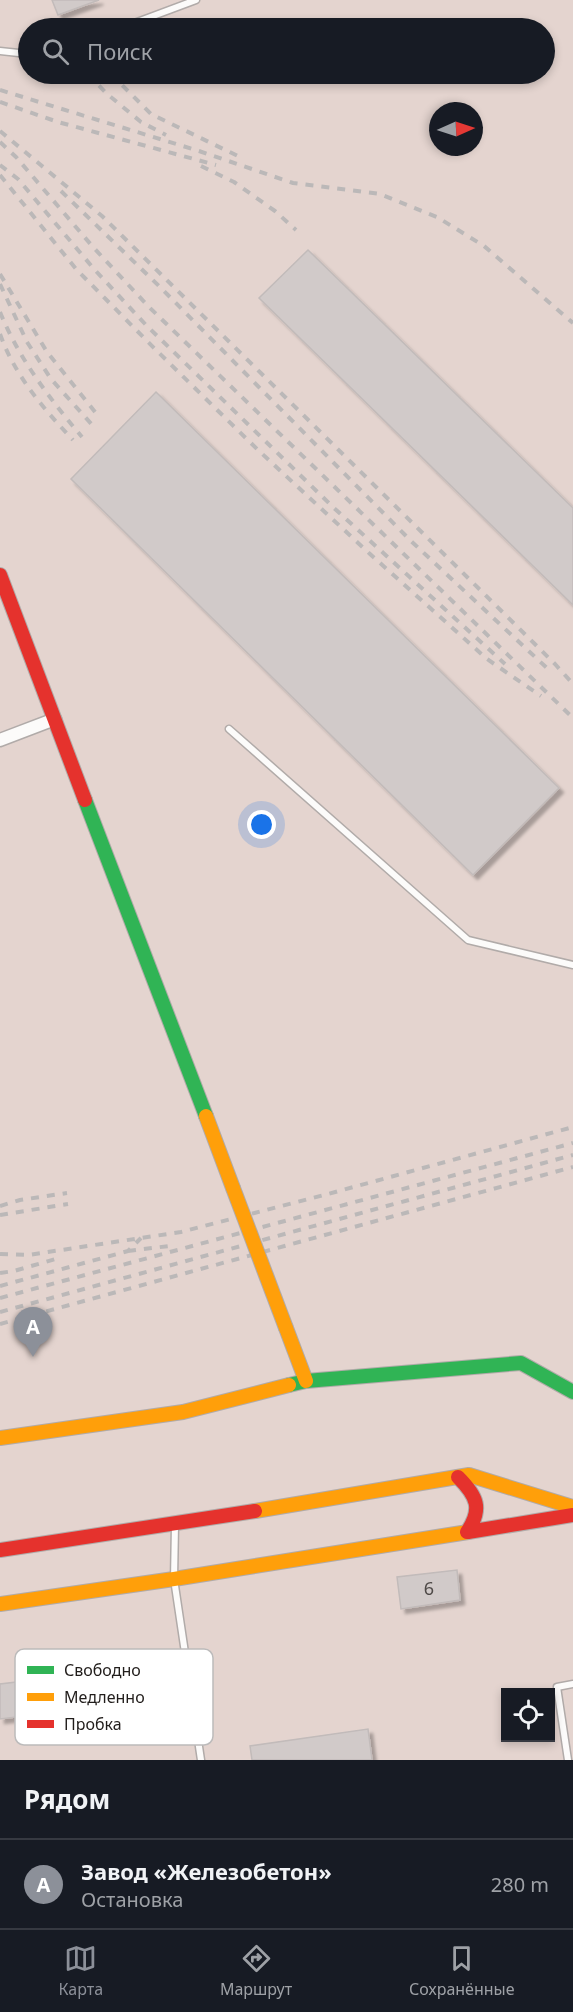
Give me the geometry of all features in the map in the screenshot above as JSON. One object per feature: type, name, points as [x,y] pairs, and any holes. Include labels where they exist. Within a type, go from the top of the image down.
[{"type":"street","points":[[0,575],[306,1381]]},
{"type":"street","points":[[0,740],[55,719]]},
{"type":"street","points":[[0,1438],[183,1412],[306,1381],[521,1363],[573,1392]]},
{"type":"street","points":[[0,1550],[175,1524],[470,1475],[573,1507]]},
{"type":"street","points":[[458,1477],[471,1489],[476,1504],[476,1519],[467,1532]]},
{"type":"street","points":[[0,1605],[174,1580],[573,1515]]},
{"type":"lane","points":[[148,18],[196,0]]},
{"type":"lane","points":[[0,51],[18,53]]},
{"type":"lane","points":[[229,729],[468,940],[573,965]]},
{"type":"lane","points":[[175,1524],[174,1580],[184,1649]]},
{"type":"lane","points":[[568,1760],[557,1687],[573,1684]]},
{"type":"lane","points":[[199,1745],[201,1760]]},
{"type":"shaded area","points":[[0,0],[573,0],[573,1760],[0,1760]]},
{"type":"building","points":[[52,0],[99,0],[58,15]]},
{"type":"building","points":[[308,250],[573,508],[573,605],[259,298]]},
{"type":"building","points":[[156,392],[559,788],[473,875],[71,479]]},
{"type":"building","points":[[457,1570],[460,1600],[401,1609],[397,1577]]},
{"type":"building","points":[[15,1682],[15,1717],[0,1719],[0,1684]]},
{"type":"building","points":[[368,1729],[372,1760],[252,1760],[250,1746]]},
{"type":"railway","points":[[97,84],[141,122],[166,135]]},
{"type":"railway","points":[[121,84],[151,114],[242,158]]},
{"type":"railway","points":[[0,90],[199,151],[293,183],[380,194],[437,217],[484,246],[573,323]]},
{"type":"railway","points":[[0,102],[58,122],[216,165]]},
{"type":"railway","points":[[0,131],[102,216],[573,684]]},
{"type":"railway","points":[[0,142],[16,157],[93,247],[149,307],[573,718]]},
{"type":"railway","points":[[0,165],[18,179],[94,269],[146,325],[334,508],[505,664]]},
{"type":"railway","points":[[201,166],[234,182],[275,211],[296,230]]},
{"type":"railway","points":[[0,175],[76,269],[258,450],[487,659],[541,696]]},
{"type":"railway","points":[[61,191],[160,287],[411,541],[549,670]]},
{"type":"railway","points":[[0,274],[47,352],[99,417]]},
{"type":"railway","points":[[0,284],[27,342],[51,379],[95,428]]},
{"type":"railway","points":[[0,312],[16,346],[36,378],[82,437]]},
{"type":"railway","points":[[0,334],[22,378],[73,440]]},
{"type":"railway","points":[[0,1254],[28,1255],[181,1232],[573,1127]]},
{"type":"railway","points":[[0,1298],[573,1143]]},
{"type":"railway","points":[[0,1312],[573,1155]]},
{"type":"railway","points":[[0,1324],[573,1167]]},
{"type":"railway","points":[[0,1206],[20,1200],[67,1193]]},
{"type":"railway","points":[[0,1215],[68,1204]]},
{"type":"railway","points":[[0,1286],[128,1251],[141,1238]]},
{"type":"railway","points":[[128,1251],[169,1246]]},
{"type":"railway","points":[[0,1273],[59,1258]]},
{"type":"traffic: fast","points":[[85,800],[206,1116]]},
{"type":"traffic: fast","points":[[289,1385],[306,1381],[521,1363],[573,1392]]},
{"type":"traffic: slow","points":[[206,1116],[233,1188]]},
{"type":"traffic: slow","points":[[233,1188],[286,1328]]},
{"type":"traffic: slow","points":[[286,1328],[306,1381]]},
{"type":"traffic: slow","points":[[0,1438],[183,1412],[289,1385]]},
{"type":"traffic: slow","points":[[255,1511],[469,1475],[573,1507]]},
{"type":"traffic: slow","points":[[0,1604],[468,1532]]},
{"type":"traffic: jam","points":[[0,575],[85,800]]},
{"type":"traffic: jam","points":[[458,1477],[470,1490],[476,1503],[475,1516],[467,1532]]},
{"type":"traffic: jam","points":[[0,1550],[255,1511]]},
{"type":"traffic: jam","points":[[468,1532],[573,1515]]},
{"type":"place","name":"Завод «Железобетон»","points":[[33,1357]]}]
